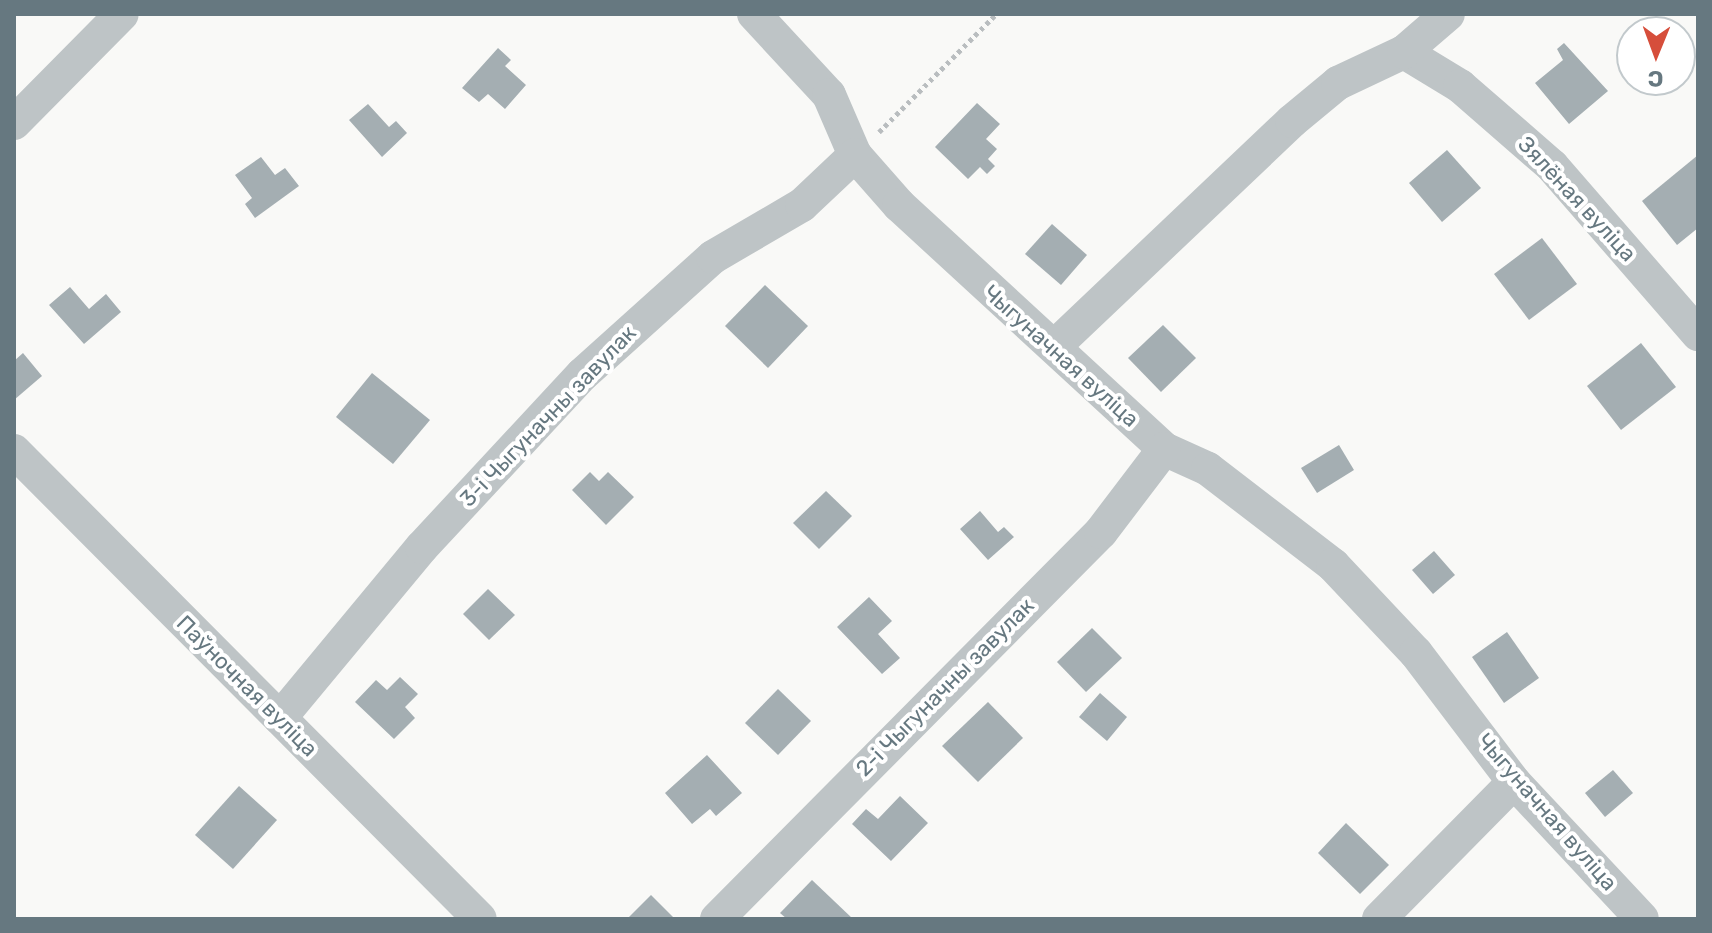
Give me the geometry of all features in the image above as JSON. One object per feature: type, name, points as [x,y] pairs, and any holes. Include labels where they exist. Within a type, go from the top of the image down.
[{"type":"street","points":[[14,123],[122,14]]},
{"type":"street","name":"Чыгуначная вуліца","points":[[754,14],[829,95],[855,155],[949,255],[1056,345],[1164,449],[1208,469],[1333,565],[1416,653],[1514,782],[1642,919]]},
{"type":"street","points":[[1056,345],[1292,121],[1338,83],[1404,52],[1448,14]]},
{"type":"street","name":"Зялёная вуліца","points":[[1404,52],[1460,86],[1552,166],[1698,334]]},
{"type":"street","name":"3-і Чыгуначны завулак","points":[[280,718],[422,547],[583,374],[713,257],[802,205],[855,155]]},
{"type":"street","name":"2-і Чыгуначны завулак","points":[[717,919],[1101,532],[1164,449]]},
{"type":"street","name":"Паўночная вуліца","points":[[14,451],[480,919]]},
{"type":"street","points":[[1379,919],[1514,782]]},
{"type":"path","points":[[855,155],[996,14]]},
{"type":"building","points":[[1564,43],[1608,91],[1569,124],[1535,83],[1563,60],[1557,49]]},
{"type":"building","points":[[498,48],[511,60],[505,66],[526,85],[505,109],[488,94],[479,102],[462,88]]},
{"type":"building","points":[[977,103],[1000,124],[986,139],[997,149],[988,159],[995,166],[987,174],[980,167],[968,179],[935,147]]},
{"type":"building","points":[[368,104],[389,127],[396,121],[407,133],[382,157],[349,120]]},
{"type":"building","points":[[1447,150],[1481,188],[1442,222],[1409,183]]},
{"type":"building","points":[[1698,155],[1698,228],[1677,245],[1642,201]]},
{"type":"building","points":[[261,157],[275,175],[285,168],[299,186],[255,218],[245,204],[252,198],[235,175]]},
{"type":"building","points":[[1052,224],[1087,255],[1061,285],[1025,254]]},
{"type":"building","points":[[1542,238],[1577,284],[1529,320],[1494,274]]},
{"type":"building","points":[[765,285],[808,326],[768,368],[725,326]]},
{"type":"building","points":[[70,287],[89,309],[106,294],[121,312],[84,344],[49,305]]},
{"type":"building","points":[[1163,325],[1196,358],[1161,392],[1128,358]]},
{"type":"building","points":[[1641,343],[1676,387],[1621,430],[1587,386]]},
{"type":"building","points":[[23,353],[42,376],[14,400],[14,361]]},
{"type":"building","points":[[372,373],[430,420],[393,464],[336,417]]},
{"type":"building","points":[[1339,445],[1354,470],[1317,493],[1301,468]]},
{"type":"building","points":[[590,472],[599,481],[608,472],[634,497],[606,525],[572,490]]},
{"type":"building","points":[[826,491],[852,516],[819,549],[793,523]]},
{"type":"building","points":[[980,511],[998,532],[1004,527],[1014,537],[988,560],[960,529]]},
{"type":"building","points":[[1434,551],[1455,575],[1433,594],[1412,570]]},
{"type":"building","points":[[488,589],[515,615],[489,640],[463,614]]},
{"type":"building","points":[[869,597],[892,621],[878,634],[900,658],[882,674],[837,627]]},
{"type":"building","points":[[1092,628],[1122,658],[1086,692],[1057,662]]},
{"type":"building","points":[[1507,632],[1539,678],[1504,703],[1472,657]]},
{"type":"building","points":[[400,677],[418,694],[405,707],[415,718],[394,739],[355,702],[376,680],[387,690]]},
{"type":"building","points":[[778,689],[811,721],[778,755],[745,723]]},
{"type":"building","points":[[1100,693],[1127,717],[1107,741],[1079,717]]},
{"type":"building","points":[[988,702],[1023,738],[978,782],[942,746]]},
{"type":"building","points":[[707,755],[742,793],[716,816],[710,809],[692,824],[665,793]]},
{"type":"building","points":[[1613,770],[1633,793],[1605,817],[1585,793]]},
{"type":"building","points":[[239,786],[277,820],[233,869],[195,835]]},
{"type":"building","points":[[900,796],[928,823],[891,861],[852,824],[866,809],[878,819]]},
{"type":"building","points":[[1346,823],[1389,865],[1360,894],[1318,853]]},
{"type":"building","points":[[812,880],[853,919],[787,919],[780,913]]},
{"type":"building","points":[[651,895],[673,917],[627,919]]}]
